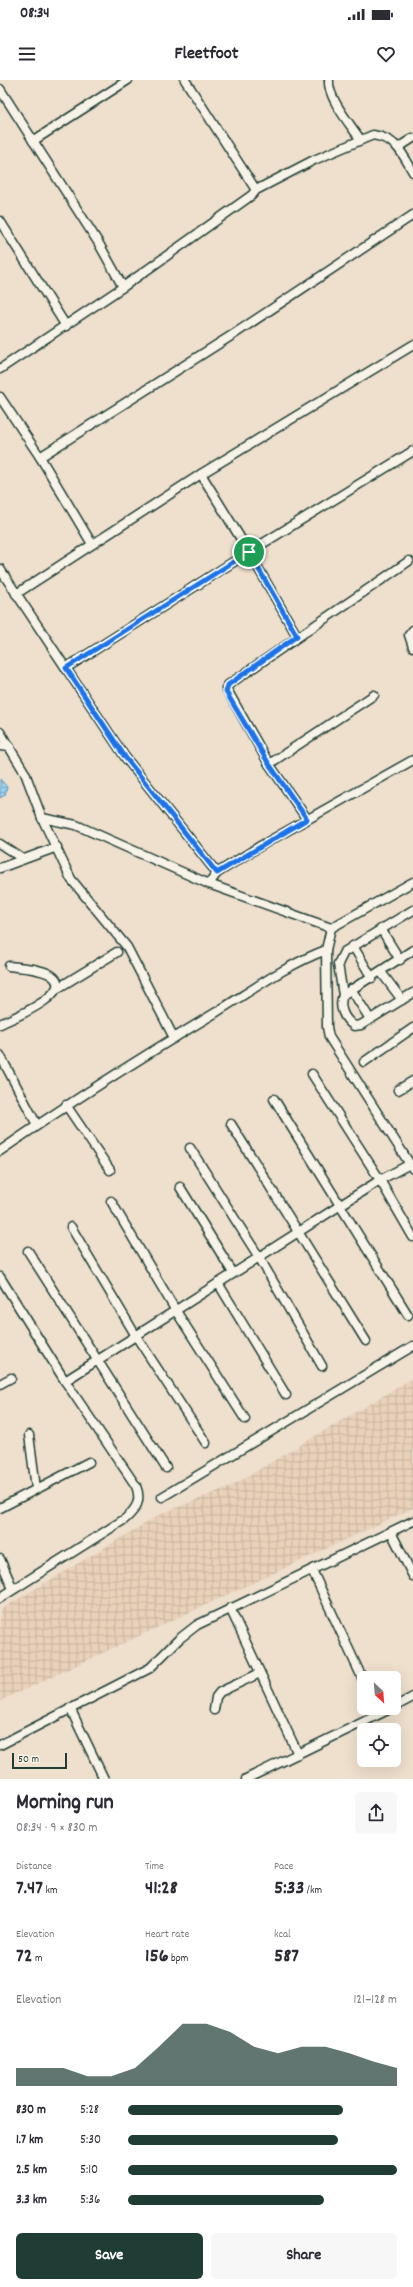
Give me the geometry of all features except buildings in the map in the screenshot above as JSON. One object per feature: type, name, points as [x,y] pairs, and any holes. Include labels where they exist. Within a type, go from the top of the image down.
[{"type":"street","points":[[33,141],[128,80]]},
{"type":"street","points":[[185,80],[256,190]]},
{"type":"street","points":[[329,80],[328,86],[332,96],[360,139]]},
{"type":"street","points":[[0,89],[98,242],[123,287]]},
{"type":"street","points":[[0,370],[123,287],[246,200],[256,190],[314,160],[373,134],[381,136],[399,147],[413,172]]},
{"type":"street","points":[[399,147],[413,138]]},
{"type":"street","points":[[40,457],[234,334],[413,215]]},
{"type":"street","points":[[0,221],[66,326]]},
{"type":"street","points":[[16,594],[201,474],[413,345]]},
{"type":"street","points":[[0,397],[40,457],[92,544]]},
{"type":"street","points":[[66,668],[249,552],[413,451]]},
{"type":"street","points":[[201,474],[249,552],[297,636]]},
{"type":"street","points":[[307,819],[269,764],[226,688],[228,685],[297,636],[409,561]]},
{"type":"street","points":[[0,569],[125,757],[217,873]]},
{"type":"street","points":[[413,630],[409,635],[413,647]]},
{"type":"street","points":[[269,764],[374,695]]},
{"type":"street","points":[[0,732],[25,773],[42,818],[57,847],[66,870],[79,892],[127,947],[174,1038]]},
{"type":"street","points":[[0,746],[10,748]]},
{"type":"street","points":[[209,884],[217,873],[307,819],[413,760]]},
{"type":"street","points":[[42,818],[56,819],[76,824],[209,884],[331,928]]},
{"type":"street","points":[[0,844],[23,859]]},
{"type":"street","points":[[0,868],[57,847]]},
{"type":"street","points":[[65,1381],[380,1180],[411,1167],[329,1037],[327,1027],[326,950],[331,928],[413,882]]},
{"type":"street","points":[[343,995],[338,964],[344,952],[413,910]]},
{"type":"street","points":[[381,929],[400,960]]},
{"type":"street","points":[[353,946],[372,978]]},
{"type":"street","points":[[0,1151],[66,1105],[174,1038],[283,972],[326,950]]},
{"type":"street","points":[[413,950],[400,960],[343,995],[340,1001],[342,1011],[348,1022],[354,1026],[361,1025],[413,993]]},
{"type":"street","points":[[0,1024],[44,1001],[58,988],[117,952]]},
{"type":"street","points":[[9,966],[46,973],[53,976],[57,982],[58,988]]},
{"type":"street","points":[[381,972],[402,1000]]},
{"type":"street","points":[[352,989],[370,1019]]},
{"type":"street","points":[[364,1062],[413,1028]]},
{"type":"street","points":[[0,1055],[37,1125]]},
{"type":"street","points":[[312,1074],[380,1180],[413,1237]]},
{"type":"street","points":[[398,1090],[413,1081]]},
{"type":"street","points":[[274,1100],[408,1315]]},
{"type":"street","points":[[66,1105],[110,1170]]},
{"type":"street","points":[[232,1124],[366,1341]]},
{"type":"street","points":[[190,1148],[259,1257],[322,1366]]},
{"type":"street","points":[[180,1188],[234,1274]]},
{"type":"street","points":[[111,1201],[176,1310],[245,1419]]},
{"type":"street","points":[[71,1227],[136,1336],[206,1443]]},
{"type":"street","points":[[28,1251],[166,1468]]},
{"type":"street","points":[[0,1279],[65,1381],[136,1486],[140,1495],[134,1511],[125,1519],[0,1598]]},
{"type":"street","points":[[218,1283],[286,1394]]},
{"type":"street","points":[[162,1497],[413,1346]]},
{"type":"street","points":[[0,1384],[11,1378]]},
{"type":"street","points":[[29,1435],[36,1488]]},
{"type":"street","points":[[0,1508],[36,1488],[89,1462]]},
{"type":"street","points":[[0,1745],[150,1668],[186,1632],[230,1608],[413,1521]]},
{"type":"street","points":[[391,1532],[413,1576]]},
{"type":"street","points":[[0,1559],[14,1589]]},
{"type":"street","points":[[312,1570],[359,1671]]},
{"type":"street","points":[[230,1608],[298,1754]]},
{"type":"street","points":[[214,1710],[216,1697],[220,1692],[260,1673]]},
{"type":"street","points":[[401,1703],[413,1697]]},
{"type":"street","points":[[70,1708],[104,1779]]},
{"type":"street","points":[[246,1779],[298,1754],[371,1715]]},
{"type":"shaded area","points":[[413,1378],[413,1508],[0,1701],[0,1610],[161,1514],[233,1485]]},
{"type":"water","points":[[0,779],[7,787],[5,795],[0,798]]},
{"type":"route","points":[[249,552],[297,636],[228,685],[226,692],[269,764],[307,819],[217,873],[125,757],[88,699],[66,668],[249,552]]}]
